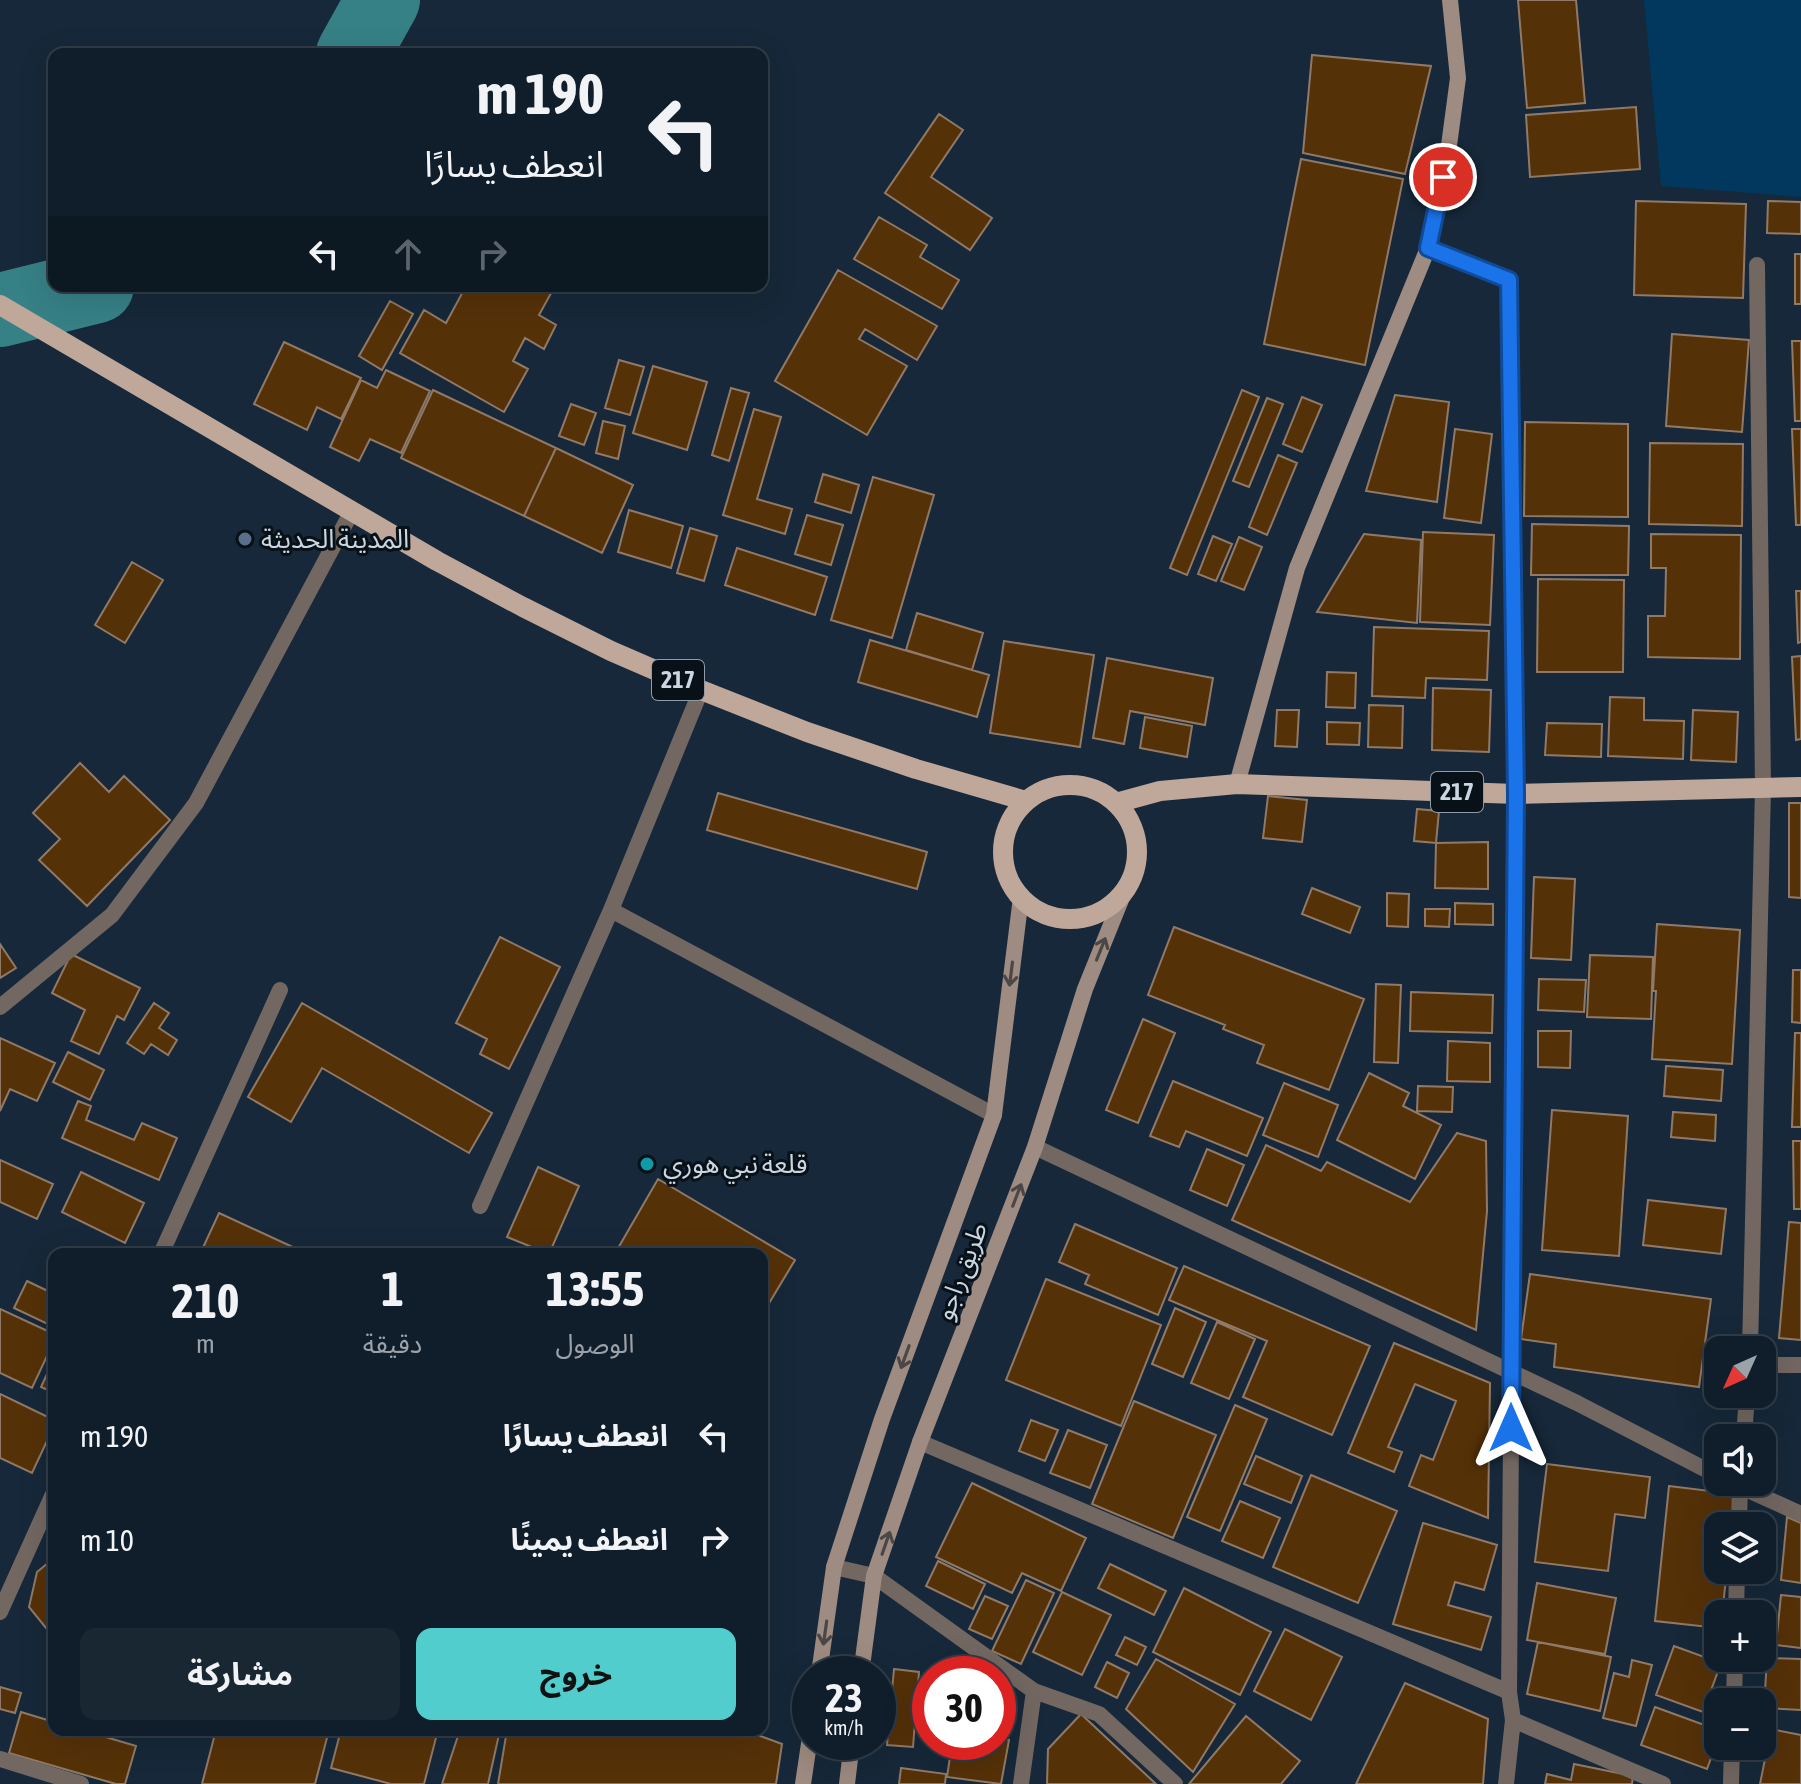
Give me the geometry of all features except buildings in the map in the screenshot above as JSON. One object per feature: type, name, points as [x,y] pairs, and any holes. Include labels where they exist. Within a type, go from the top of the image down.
[{"type":"main road","points":[[1237,784],[1297,568],[1428,248],[1448,153],[1458,78],[1450,0]]},
{"type":"main road","name":"217","points":[[0,305],[437,561],[611,651],[807,732],[916,769],[1026,801]]},
{"type":"main road","points":[[1071,784],[1103,793],[1116,803],[1127,816],[1137,848],[1134,871],[1125,890],[1111,905],[1075,919],[1054,917],[1036,909],[1021,897],[1010,882],[1004,866],[1003,848],[1014,814],[1026,801],[1054,786],[1071,784]]},
{"type":"main road","name":"217","points":[[1116,803],[1160,791],[1237,784],[1516,794],[1801,787]]},
{"type":"main road","name":"طريق راجو","points":[[863,1656],[874,1576],[920,1442],[1035,1147],[1085,989],[1125,890]]},
{"type":"main road","name":"طريق راجو","points":[[822,1656],[834,1567],[882,1419],[994,1115],[1021,897]]},
{"type":"main road","points":[[803,1784],[807,1760]]},
{"type":"main road","points":[[847,1784],[850,1760]]},
{"type":"street","points":[[1428,248],[1509,280],[1516,794],[1509,1692],[1513,1720],[1506,1784]]},
{"type":"street","points":[[1750,1336],[1763,788],[1757,265]]},
{"type":"street","points":[[0,1007],[112,915],[196,803],[352,511]]},
{"type":"street","points":[[480,1206],[611,910],[701,690]]},
{"type":"street","points":[[611,910],[994,1115]]},
{"type":"street","points":[[164,1248],[280,990]]},
{"type":"street","points":[[1035,1147],[1577,1403],[1704,1469]]},
{"type":"street","points":[[1776,1365],[1801,1365]]},
{"type":"street","points":[[920,1442],[1509,1692]]},
{"type":"street","points":[[1763,1496],[1801,1514]]},
{"type":"street","points":[[0,1612],[48,1505]]},
{"type":"street","points":[[834,1567],[874,1576],[1034,1691],[1099,1714],[1175,1784]]},
{"type":"street","points":[[1021,1784],[1034,1691]]},
{"type":"street","points":[[1513,1720],[1663,1784]]},
{"type":"street","points":[[0,1759],[81,1784]]},
{"type":"street","points":[[1731,1784],[1732,1760]]},
{"type":"shaded area","points":[[1644,0],[1801,0],[1801,197],[1661,186]]},
{"type":"waterway","points":[[356,48],[383,0]]},
{"type":"waterway","points":[[0,310],[73,292]]},
{"type":"place","name":"المدينة الحديثة","points":[[245,539]]},
{"type":"place","name":"قلعة نبي هوري","points":[[647,1164]]},
{"type":"route","points":[[1443,177],[1428,248],[1509,280],[1516,794],[1511,1428]]}]
